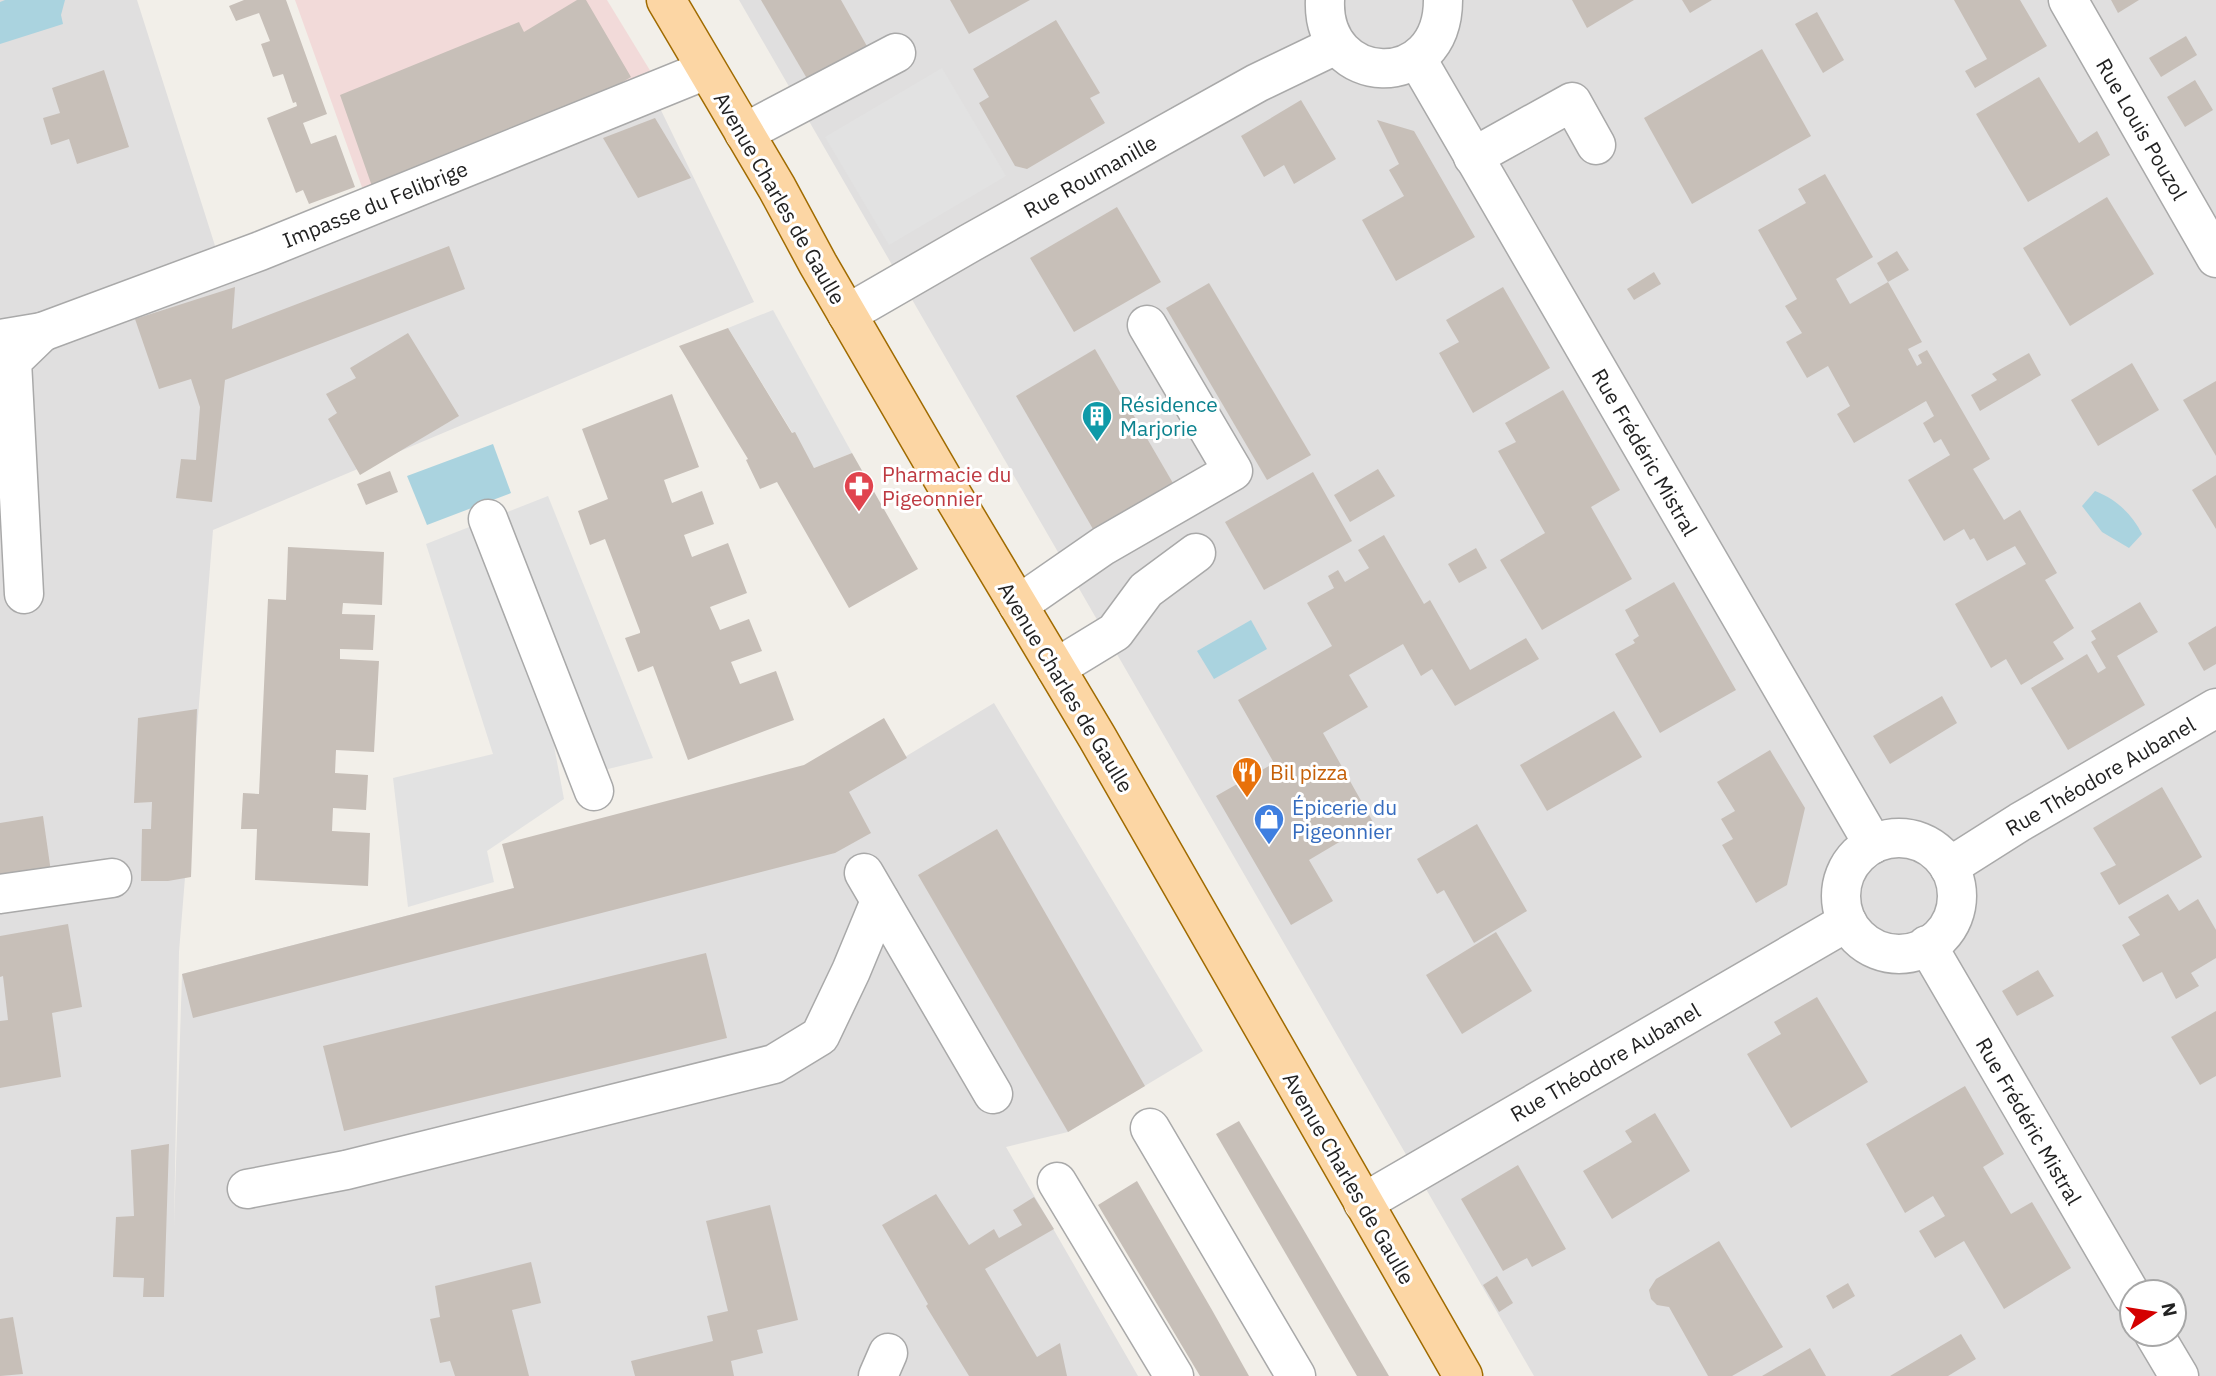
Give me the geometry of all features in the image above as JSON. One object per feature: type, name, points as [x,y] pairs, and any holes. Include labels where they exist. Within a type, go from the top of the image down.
[{"type":"main road","name":"Avenue Charles de Gaulle","points":[[666,0],[1056,668],[1463,1376]]},
{"type":"street","points":[[1325,0],[1324,14],[1336,46],[1365,66],[1383,69],[1400,67],[1416,60],[1429,48],[1443,15],[1443,0]]},
{"type":"street","name":"Rue Louis Pouzol","points":[[2068,0],[2216,258]]},
{"type":"street","name":"Rue Roumanille","points":[[847,314],[1258,83],[1336,46]]},
{"type":"street","points":[[744,133],[896,53]]},
{"type":"street","name":"Rue Frédéric Mistral","points":[[1416,60],[1873,844]]},
{"type":"street","name":"Impasse du Felibrige","points":[[42,332],[260,251],[706,70]]},
{"type":"street","points":[[1473,157],[1572,102],[1596,145]]},
{"type":"street","points":[[1018,605],[1103,546],[1233,471],[1147,325]]},
{"type":"street","points":[[0,339],[42,332]]},
{"type":"street","points":[[24,594],[12,360],[42,332]]},
{"type":"street","points":[[488,519],[594,791]]},
{"type":"street","points":[[1056,668],[1115,632],[1146,590],[1196,553]]},
{"type":"street","name":"Rue Théodore Aubanel","points":[[1949,867],[2020,822],[2216,708]]},
{"type":"street","points":[[1901,838],[1919,841],[1936,852],[1949,867],[1956,886],[1956,906],[1949,925],[1936,940],[1919,950],[1899,955],[1864,943],[1843,914],[1843,877],[1852,860],[1873,844],[1901,838]]},
{"type":"street","points":[[0,894],[111,877]]},
{"type":"street","points":[[247,1189],[346,1170],[774,1064],[820,1036],[851,971],[872,887],[993,1094]]},
{"type":"street","name":"Rue Théodore Aubanel","points":[[1363,1203],[1847,922]]},
{"type":"street","name":"Rue Frédéric Mistral","points":[[1927,945],[2121,1278]]},
{"type":"street","points":[[1150,1128],[1296,1376]]},
{"type":"street","points":[[1057,1181],[1174,1376]]},
{"type":"street","points":[[2162,1348],[2179,1376]]},
{"type":"shaded area","points":[[0,0],[137,0],[224,274],[657,102],[754,302],[213,530],[179,952],[174,1226],[182,974],[819,809],[994,703],[1203,1051],[1068,1132],[1006,1147],[1138,1376],[0,1376]]},
{"type":"shaded area","points":[[295,0],[607,0],[654,77],[363,190]]},
{"type":"shaded area","points":[[739,0],[2216,0],[2216,1376],[1534,1376]]},
{"type":"shaded area","points":[[942,68],[1006,176],[889,245],[825,137]]},
{"type":"shaded area","points":[[773,310],[852,453],[814,468],[728,328]]},
{"type":"shaded area","points":[[548,496],[653,758],[567,779],[554,746],[564,799],[487,851],[494,882],[408,907],[393,778],[493,754],[426,544]]},
{"type":"water","points":[[65,0],[61,15],[63,24],[0,44],[0,2]]},
{"type":"water","points":[[493,444],[511,493],[427,525],[407,476]]},
{"type":"water","points":[[2095,491],[2116,503],[2138,527],[2142,534],[2129,548],[2102,532],[2082,506]]},
{"type":"water","points":[[1251,620],[1267,649],[1214,679],[1197,651]]},
{"type":"building","points":[[244,0],[286,0],[327,114],[303,123],[311,144],[336,135],[355,187],[309,204],[303,190],[296,193],[267,118],[297,106],[296,102],[293,103],[283,74],[273,77],[261,44],[270,41],[259,13],[236,21],[229,6]]},
{"type":"building","points":[[577,0],[586,0],[631,77],[572,113],[374,192],[340,95],[519,22],[524,32]]},
{"type":"building","points":[[761,0],[841,0],[868,48],[809,82]]},
{"type":"building","points":[[950,0],[1030,0],[969,34]]},
{"type":"building","points":[[1572,0],[1634,0],[1587,28]]},
{"type":"building","points":[[1682,0],[1712,0],[1690,13]]},
{"type":"building","points":[[1954,0],[2020,0],[2047,46],[1975,88],[1965,71],[1987,59]]},
{"type":"building","points":[[2111,0],[2139,0],[2118,13]]},
{"type":"building","points":[[1817,12],[1844,60],[1823,73],[1795,24]]},
{"type":"building","points":[[1056,20],[1100,93],[1090,98],[1105,123],[1027,169],[1015,166],[979,103],[989,97],[973,69]]},
{"type":"building","points":[[2186,36],[2197,55],[2161,77],[2149,58]]},
{"type":"building","points":[[1762,49],[1811,136],[1692,204],[1644,118]]},
{"type":"building","points":[[104,70],[129,147],[77,164],[69,139],[51,145],[43,118],[60,113],[52,88]]},
{"type":"building","points":[[2039,77],[2079,143],[2097,131],[2110,155],[2028,202],[1976,114]]},
{"type":"building","points":[[2195,80],[2213,110],[2185,127],[2167,97]]},
{"type":"building","points":[[1301,100],[1336,159],[1294,184],[1284,165],[1264,177],[1241,136]]},
{"type":"building","points":[[655,118],[691,178],[638,198],[603,138]]},
{"type":"building","points":[[1377,120],[1414,131],[1475,237],[1396,281],[1362,220],[1404,196],[1389,170],[1399,164]]},
{"type":"building","points":[[1825,174],[1873,257],[1836,279],[1850,304],[1888,282],[1922,342],[1908,349],[1917,366],[1922,363],[1918,355],[1927,350],[1990,459],[1973,469],[2004,520],[2020,510],[2057,573],[2045,580],[2074,628],[2053,642],[2064,659],[2021,685],[2006,659],[1991,668],[1955,604],[2026,564],[2015,546],[1987,561],[1974,538],[1970,540],[1964,529],[1944,541],[1908,480],[1950,455],[1941,439],[1934,443],[1923,423],[1934,416],[1926,401],[1854,443],[1837,414],[1850,406],[1828,366],[1807,378],[1786,342],[1802,333],[1785,306],[1797,299],[1758,230],[1806,203],[1798,189]]},
{"type":"building","points":[[2107,197],[2154,274],[2070,326],[2023,248]]},
{"type":"building","points":[[1117,207],[1161,282],[1074,332],[1030,258]]},
{"type":"building","points":[[449,246],[465,289],[225,380],[212,502],[176,498],[181,459],[196,460],[200,407],[191,379],[159,389],[135,319],[235,287],[232,329]]},
{"type":"building","points":[[1897,251],[1909,270],[1888,282],[1877,263]]},
{"type":"building","points":[[1654,272],[1661,284],[1634,300],[1627,289]]},
{"type":"building","points":[[1209,283],[1311,455],[1267,480],[1166,308]]},
{"type":"building","points":[[1503,287],[1550,368],[1473,413],[1439,353],[1459,342],[1446,320]]},
{"type":"building","points":[[728,328],[792,433],[795,432],[814,468],[852,453],[918,569],[849,608],[777,482],[760,489],[746,460],[748,459],[679,346]]},
{"type":"building","points":[[408,333],[459,416],[360,475],[328,419],[337,413],[326,394],[356,378],[350,368]]},
{"type":"building","name":"Résidence Marjorie","points":[[1095,349],[1177,490],[1097,536],[1016,396]]},
{"type":"building","points":[[2029,353],[2041,375],[1980,411],[1971,395],[1997,380],[1992,374]]},
{"type":"building","points":[[2132,363],[2159,410],[2098,446],[2071,400]]},
{"type":"building","points":[[2216,381],[2216,456],[2183,400]]},
{"type":"building","points":[[1563,390],[1620,490],[1591,507],[1632,579],[1542,630],[1500,560],[1545,533],[1498,451],[1516,442],[1505,423]]},
{"type":"building","points":[[672,394],[699,467],[664,480],[672,503],[702,491],[714,524],[684,535],[692,557],[728,543],[747,593],[710,607],[720,630],[749,619],[762,651],[731,662],[740,684],[776,671],[794,720],[688,760],[653,666],[638,672],[625,638],[640,631],[605,539],[590,545],[578,511],[608,499],[582,429]]},
{"type":"building","points":[[1378,469],[1395,496],[1350,522],[1334,495]]},
{"type":"building","points":[[390,471],[398,492],[366,505],[357,484]]},
{"type":"building","points":[[1313,472],[1352,541],[1264,590],[1225,522]]},
{"type":"building","points":[[2216,475],[2216,529],[2192,490]]},
{"type":"building","points":[[1384,535],[1424,604],[1430,600],[1470,670],[1526,638],[1539,659],[1455,706],[1432,669],[1421,676],[1403,644],[1349,675],[1368,707],[1323,733],[1373,822],[1309,860],[1333,901],[1291,925],[1216,796],[1274,763],[1238,700],[1332,646],[1307,603],[1334,588],[1328,576],[1338,570],[1345,582],[1369,568],[1358,550]]},
{"type":"building","points":[[288,547],[384,552],[382,605],[343,603],[342,614],[375,615],[373,650],[340,649],[340,659],[379,661],[374,752],[336,750],[335,773],[368,775],[366,810],[333,808],[332,831],[370,833],[368,886],[255,880],[257,829],[241,829],[243,793],[259,794],[268,599],[286,600]]},
{"type":"building","points":[[1476,548],[1487,568],[1459,583],[1448,564]]},
{"type":"building","points":[[1674,582],[1736,690],[1660,733],[1615,654],[1635,643],[1633,640],[1639,636],[1625,610]]},
{"type":"building","points":[[2140,602],[2158,632],[2117,656],[2145,705],[2068,750],[2031,688],[2087,654],[2098,673],[2106,668],[2091,642],[2096,639],[2091,631]]},
{"type":"building","points":[[2216,626],[2216,664],[2204,671],[2188,643]]},
{"type":"building","points":[[1942,696],[1957,723],[1890,764],[1873,736]]},
{"type":"building","points":[[197,709],[191,877],[168,881],[141,881],[142,829],[151,829],[152,802],[134,803],[138,718]]},
{"type":"building","points":[[1614,711],[1642,757],[1547,811],[1520,765]]},
{"type":"building","points":[[884,718],[907,758],[849,792],[871,833],[835,853],[193,1018],[182,974],[514,888],[502,844],[804,765]]},
{"type":"building","points":[[1770,750],[1805,808],[1787,885],[1756,903],[1722,845],[1733,839],[1721,819],[1735,811],[1717,782]]},
{"type":"building","points":[[2162,787],[2202,857],[2119,905],[2100,873],[2116,865],[2093,828]]},
{"type":"building","points":[[43,816],[51,872],[0,880],[0,823]]},
{"type":"building","points":[[1477,824],[1527,911],[1474,943],[1444,890],[1437,894],[1417,859]]},
{"type":"building","points":[[997,829],[1145,1086],[1068,1132],[918,875]]},
{"type":"building","points":[[2168,894],[2179,911],[2198,899],[2216,930],[2216,958],[2191,973],[2199,986],[2176,999],[2162,972],[2143,982],[2122,945],[2140,935],[2128,917]]},
{"type":"building","points":[[68,924],[82,1007],[52,1013],[61,1077],[0,1088],[0,1021],[8,1020],[3,976],[0,977],[0,936]]},
{"type":"building","points":[[1496,932],[1532,991],[1462,1034],[1426,975]]},
{"type":"building","points":[[706,953],[727,1038],[344,1131],[323,1046]]},
{"type":"building","points":[[2038,970],[2054,996],[2017,1016],[2002,991]]},
{"type":"building","points":[[1817,997],[1868,1082],[1791,1128],[1747,1054],[1781,1034],[1774,1022]]},
{"type":"building","points":[[2216,1011],[2216,1076],[2200,1085],[2171,1037]]},
{"type":"building","points":[[1965,1086],[2004,1154],[1983,1167],[2011,1214],[2032,1202],[2071,1268],[2004,1309],[1964,1241],[1935,1258],[1919,1231],[1945,1216],[1933,1196],[1905,1213],[1866,1144]]},
{"type":"building","points":[[1655,1113],[1690,1171],[1612,1219],[1583,1171],[1632,1142],[1625,1131]]},
{"type":"building","points":[[1239,1121],[1389,1376],[1357,1376],[1216,1134]]},
{"type":"building","points":[[169,1144],[164,1297],[143,1297],[144,1278],[113,1277],[116,1217],[134,1216],[131,1150]]},
{"type":"building","points":[[1518,1165],[1566,1249],[1532,1267],[1527,1258],[1503,1271],[1461,1199]]},
{"type":"building","points":[[1137,1181],[1249,1376],[1200,1376],[1098,1205]]},
{"type":"building","points":[[936,1194],[969,1245],[994,1229],[999,1238],[1022,1225],[1013,1210],[1034,1197],[1054,1229],[985,1269],[1037,1357],[1060,1343],[1067,1376],[969,1376],[926,1306],[928,1304],[882,1225]]},
{"type":"building","points":[[770,1205],[798,1320],[757,1330],[763,1353],[731,1361],[734,1376],[635,1376],[631,1361],[713,1341],[707,1316],[728,1311],[706,1221]]},
{"type":"building","points":[[1719,1241],[1783,1347],[1732,1376],[1708,1376],[1669,1307],[1657,1305],[1651,1299],[1649,1290],[1656,1279]]},
{"type":"building","points":[[531,1262],[541,1303],[512,1310],[529,1376],[455,1376],[450,1361],[440,1363],[430,1319],[440,1317],[435,1286]]},
{"type":"building","points":[[1497,1276],[1513,1303],[1499,1312],[1483,1285]]},
{"type":"building","points":[[1848,1283],[1855,1296],[1833,1309],[1826,1296]]},
{"type":"building","points":[[13,1317],[23,1374],[0,1376],[0,1319]]},
{"type":"building","points":[[1961,1334],[1976,1359],[1948,1376],[1890,1376]]},
{"type":"building","points":[[1810,1348],[1826,1376],[1762,1376]]},
{"type":"place","name":"Résidence Marjorie","points":[[1097,443]]},
{"type":"place","name":"Pharmacie du Pigeonnier","points":[[859,513]]},
{"type":"place","name":"Bil pizza","points":[[1247,799]]},
{"type":"place","name":"Épicerie du Pigeonnier","points":[[1269,846]]}]
